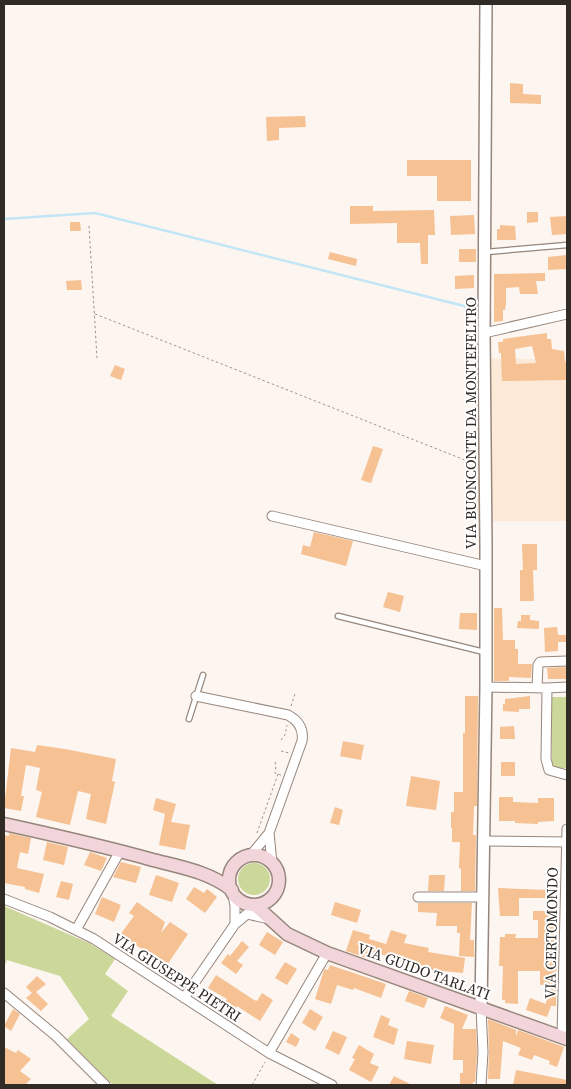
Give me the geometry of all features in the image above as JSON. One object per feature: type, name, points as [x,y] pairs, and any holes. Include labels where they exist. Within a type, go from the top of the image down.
[{"type":"main road","points":[[4,824],[120,851],[206,875],[232,890],[251,909],[272,897],[277,891],[279,876],[272,862],[259,855],[244,857],[223,871],[206,875]]},
{"type":"main road","points":[[232,890],[229,882],[233,866]]},
{"type":"main road","points":[[272,897],[272,908],[276,923]]},
{"type":"main road","name":"VIA GUIDO TARLATI","points":[[251,909],[276,923],[294,938],[327,953],[565,1038]]},
{"type":"street","name":"VIA BUONCONTE DA MONTEFELTRO","points":[[481,1008],[486,687],[484,333],[486,4]]},
{"type":"street","points":[[484,333],[567,314]]},
{"type":"street","points":[[272,516],[486,566]]},
{"type":"street","points":[[537,688],[538,665],[540,662],[567,661]]},
{"type":"street","points":[[486,687],[567,687]]},
{"type":"street","points":[[547,688],[546,759],[549,770],[567,774]]},
{"type":"street","points":[[196,696],[288,716],[297,721],[302,730],[303,738],[268,833],[251,855]]},
{"type":"street","name":"VIA CERTOMONDO","points":[[565,1038],[564,925],[567,829]]},
{"type":"street","points":[[268,833],[272,862]]},
{"type":"street","points":[[484,842],[566,842]]},
{"type":"street","points":[[76,930],[120,851]]},
{"type":"street","points":[[232,890],[235,906],[235,924]]},
{"type":"street","points":[[418,897],[482,897]]},
{"type":"street","name":"VIA GIUSEPPE PIETRI","points":[[4,899],[43,914],[76,930],[124,958],[269,1054],[332,1085]]},
{"type":"street","points":[[184,998],[235,924],[251,909]]},
{"type":"street","points":[[269,1054],[327,953]]},
{"type":"street","points":[[4,994],[56,1036],[105,1085]]},
{"type":"street","points":[[480,1085],[483,1052],[481,1008]]},
{"type":"lane","points":[[485,252],[567,245]]},
{"type":"lane","points":[[338,616],[486,652]]},
{"type":"lane","points":[[189,719],[203,675]]},
{"type":"path","points":[[89,226],[97,358]]},
{"type":"path","points":[[95,314],[485,468]]},
{"type":"path","points":[[275,762],[275,773],[289,778]]},
{"type":"path","points":[[256,836],[278,774]]},
{"type":"path","points":[[252,1085],[269,1054]]},
{"type":"shaded area","points":[[474,358],[567,360],[567,521],[477,521]]},
{"type":"green space","points":[[551,697],[567,697],[567,768],[552,768]]},
{"type":"green space","points":[[254,863],[260,864],[265,868],[269,873],[269,885],[265,890],[260,894],[254,895],[248,894],[243,890],[239,885],[238,879],[239,873],[243,868],[248,864]]},
{"type":"green space","points":[[4,906],[91,944],[115,959],[105,974],[128,991],[111,1016],[218,1085],[113,1085],[67,1039],[89,1019],[60,976],[7,960],[4,967]]},
{"type":"building","points":[[510,83],[523,84],[523,94],[541,95],[541,104],[510,103]]},
{"type":"building","points":[[305,116],[306,127],[279,128],[279,140],[267,141],[266,117]]},
{"type":"building","points":[[407,160],[471,160],[471,201],[437,201],[437,176],[407,176]]},
{"type":"building","points":[[350,206],[373,206],[373,211],[434,210],[435,235],[428,235],[428,264],[421,264],[420,243],[397,243],[397,223],[350,224]]},
{"type":"building","points":[[527,212],[538,212],[538,222],[527,223]]},
{"type":"building","points":[[474,215],[475,234],[451,235],[450,216]]},
{"type":"building","points":[[567,216],[567,234],[552,235],[550,217]]},
{"type":"building","points":[[70,222],[80,222],[81,231],[70,231]]},
{"type":"building","points":[[500,225],[515,226],[516,240],[497,240],[497,229],[500,229]]},
{"type":"building","points":[[459,249],[476,249],[476,262],[459,262]]},
{"type":"building","points":[[330,252],[357,259],[356,266],[328,259]]},
{"type":"building","points":[[567,255],[567,269],[548,270],[548,257]]},
{"type":"building","points":[[545,273],[545,281],[536,281],[538,294],[520,294],[519,287],[506,288],[503,321],[494,322],[494,274]]},
{"type":"building","points":[[474,275],[474,288],[455,289],[455,276]]},
{"type":"building","points":[[81,280],[82,290],[67,290],[66,281]]},
{"type":"building","points":[[547,333],[547,339],[551,339],[552,349],[564,351],[565,362],[567,362],[567,380],[502,381],[501,353],[499,353],[498,342],[503,342],[503,339]],"holes":[[[532,346],[536,363],[516,364],[515,349]]]},
{"type":"building","points":[[115,365],[125,369],[121,380],[110,376]]},
{"type":"building","points":[[373,446],[383,449],[371,483],[361,480]]},
{"type":"building","points":[[314,532],[353,541],[346,566],[301,554],[303,545],[310,547]]},
{"type":"building","points":[[522,544],[537,544],[537,570],[533,570],[534,601],[520,601],[520,570],[523,570]]},
{"type":"building","points":[[388,592],[404,596],[400,612],[383,607]]},
{"type":"building","points":[[494,608],[502,608],[503,640],[515,640],[515,649],[518,649],[518,664],[532,664],[531,678],[509,677],[509,681],[494,681]]},
{"type":"building","points":[[460,613],[477,613],[477,630],[459,629]]},
{"type":"building","points":[[521,615],[530,615],[530,620],[539,621],[539,629],[517,628],[518,621],[521,621]]},
{"type":"building","points":[[557,627],[558,635],[567,635],[567,642],[558,642],[558,651],[545,652],[544,628]]},
{"type":"building","points":[[567,667],[567,679],[548,679],[547,668]]},
{"type":"building","points":[[465,696],[478,696],[477,806],[474,806],[473,835],[476,835],[475,891],[461,891],[461,869],[459,868],[460,842],[452,842],[451,828],[451,812],[454,812],[454,792],[463,792]]},
{"type":"building","points":[[530,696],[530,709],[519,709],[519,712],[503,711],[505,699]]},
{"type":"building","points":[[514,726],[515,739],[500,739],[500,727]]},
{"type":"building","points":[[343,741],[364,745],[361,760],[340,756]]},
{"type":"building","points":[[37,745],[116,759],[112,781],[115,782],[106,824],[86,819],[91,794],[78,791],[70,825],[36,817],[42,792],[36,790],[40,768],[26,765],[21,796],[24,796],[21,811],[4,808],[11,748],[35,752]]},
{"type":"building","points":[[501,762],[515,762],[515,776],[501,776]]},
{"type":"building","points":[[411,776],[440,781],[436,810],[406,806]]},
{"type":"building","points":[[499,797],[513,797],[513,802],[538,803],[538,798],[554,798],[554,821],[538,822],[538,824],[499,821]]},
{"type":"building","points":[[156,798],[176,804],[171,822],[190,825],[185,850],[159,845],[165,814],[153,810]]},
{"type":"building","points":[[335,807],[343,810],[339,825],[330,823]]},
{"type":"building","points":[[9,833],[31,838],[28,854],[20,852],[17,868],[44,874],[39,893],[25,889],[25,887],[4,883],[4,835],[9,836]]},
{"type":"building","points":[[47,842],[68,847],[64,865],[43,860]]},
{"type":"building","points":[[90,852],[107,858],[101,871],[84,865]]},
{"type":"building","points":[[121,862],[141,867],[136,883],[113,877]]},
{"type":"building","points":[[156,875],[179,883],[172,902],[149,895]]},
{"type":"building","points":[[429,875],[445,875],[444,891],[428,891]]},
{"type":"building","points":[[61,881],[73,884],[69,900],[56,897]]},
{"type":"building","points":[[549,883],[557,883],[557,898],[519,898],[519,916],[500,916],[498,888],[549,890]]},
{"type":"building","points":[[194,887],[204,893],[207,889],[217,897],[205,913],[186,899]]},
{"type":"building","points":[[102,897],[121,905],[114,922],[95,914]]},
{"type":"building","points":[[137,902],[165,922],[161,933],[170,922],[188,934],[167,965],[120,935],[134,916],[129,913]]},
{"type":"building","points":[[335,902],[361,910],[357,923],[331,915]]},
{"type":"building","points":[[418,903],[472,903],[470,940],[474,940],[474,957],[459,956],[460,933],[457,933],[457,926],[436,926],[437,913],[418,912]]},
{"type":"building","points":[[533,911],[551,911],[551,926],[557,926],[556,1006],[551,1006],[547,1017],[526,1010],[530,998],[546,1004],[547,985],[540,985],[540,971],[518,971],[518,1004],[505,1003],[505,1000],[502,1000],[503,966],[499,966],[500,937],[505,937],[505,934],[516,934],[515,938],[538,938],[538,920],[533,920]]},
{"type":"building","points":[[353,930],[370,935],[369,939],[386,944],[391,930],[407,935],[404,943],[429,948],[428,952],[465,958],[463,973],[406,967],[406,963],[380,954],[378,962],[346,951]]},
{"type":"building","points":[[267,932],[283,942],[275,955],[259,945]]},
{"type":"building","points":[[242,941],[249,947],[237,961],[243,965],[236,974],[221,963],[228,954],[230,956]]},
{"type":"building","points":[[285,962],[297,969],[287,985],[275,978]]},
{"type":"building","points":[[330,965],[386,984],[381,998],[354,988],[353,990],[337,985],[331,1004],[315,999],[324,970],[328,970]]},
{"type":"building","points":[[216,975],[254,1000],[257,1001],[262,993],[273,1000],[260,1021],[237,1006],[235,1009],[225,1002],[227,999],[208,988]]},
{"type":"building","points":[[37,976],[46,984],[36,992],[48,1004],[41,1011],[26,998],[32,993],[26,987]]},
{"type":"building","points":[[409,991],[428,998],[424,1008],[405,1001]]},
{"type":"building","points":[[445,1006],[468,1015],[462,1029],[476,1029],[477,1052],[475,1082],[473,1082],[473,1085],[460,1085],[460,1073],[463,1073],[463,1060],[453,1060],[454,1024],[440,1018]]},
{"type":"building","points":[[13,1009],[20,1014],[11,1031],[4,1026]]},
{"type":"building","points":[[310,1009],[323,1017],[315,1031],[302,1023]]},
{"type":"building","points":[[381,1015],[390,1019],[388,1025],[398,1029],[394,1045],[373,1037]]},
{"type":"building","points":[[488,1019],[516,1030],[516,1036],[518,1030],[564,1047],[557,1067],[549,1064],[550,1061],[534,1055],[532,1060],[518,1055],[521,1048],[503,1041],[500,1079],[488,1079]]},
{"type":"building","points":[[333,1031],[347,1037],[339,1055],[325,1048]]},
{"type":"building","points":[[291,1033],[300,1039],[296,1047],[286,1042]]},
{"type":"building","points":[[407,1041],[434,1045],[431,1064],[404,1059]]},
{"type":"building","points":[[359,1045],[374,1054],[370,1063],[379,1067],[371,1082],[349,1070],[355,1059],[352,1058]]},
{"type":"building","points":[[4,1047],[16,1053],[18,1050],[31,1059],[20,1071],[31,1079],[25,1085],[4,1085]]},
{"type":"building","points":[[516,1070],[567,1080],[567,1085],[513,1085]]},
{"type":"building","points":[[394,1076],[412,1085],[389,1085]]},
{"type":"waterway","points":[[4,219],[95,213],[480,310]]},
{"type":"waterway","points":[[490,313],[490,330]]}]
